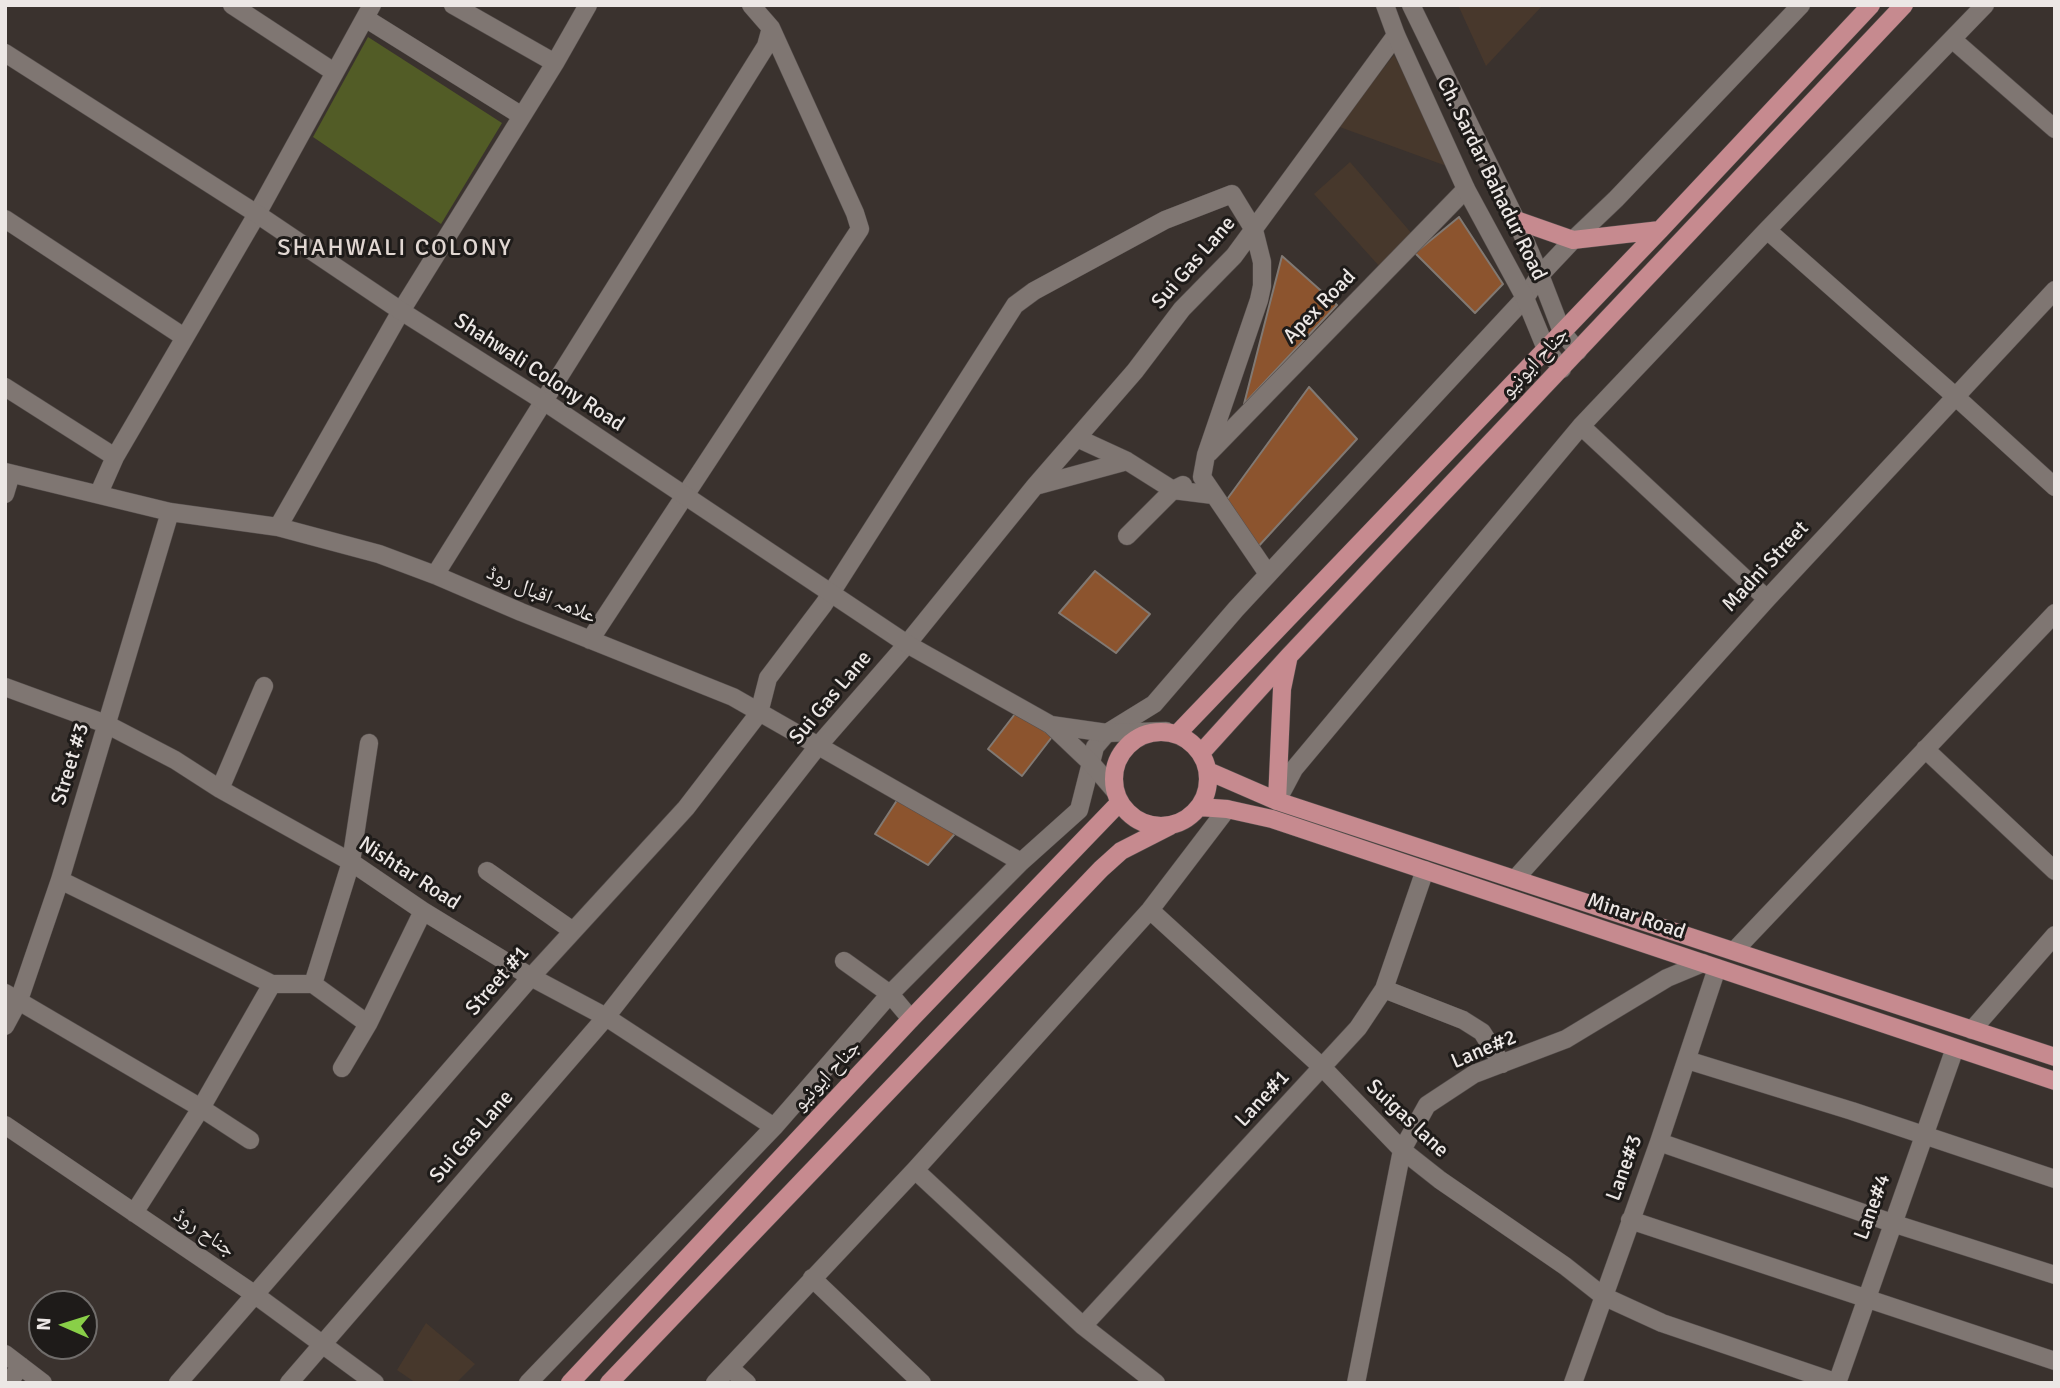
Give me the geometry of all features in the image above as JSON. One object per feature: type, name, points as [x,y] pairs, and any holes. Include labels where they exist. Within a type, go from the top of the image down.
[{"type":"main road","name":"جناح ایونیو","points":[[1171,732],[1546,349],[1871,5]]},
{"type":"main road","name":"جناح ایونیو","points":[[1201,753],[1289,656],[1904,5]]},
{"type":"main road","points":[[1516,220],[1573,240],[1660,230]]},
{"type":"main road","points":[[1277,801],[1282,689],[1289,656]]},
{"type":"main road","points":[[609,1383],[1101,869],[1121,851],[1186,819],[1199,807],[1208,784],[1208,771],[1195,745],[1171,732],[1143,734],[1125,748],[1114,768],[1117,797],[1129,814],[1141,822],[1170,826]]},
{"type":"main road","name":"Minar Road","points":[[1208,771],[1277,801],[2055,1057]]},
{"type":"main road","name":"جناح ایونیو","points":[[570,1383],[1117,797]]},
{"type":"main road","name":"Minar Road","points":[[1199,807],[1227,809],[1272,819],[2055,1081]]},
{"type":"main road","points":[[1783,990],[1790,970]]},
{"type":"street","points":[[232,5],[334,72]]},
{"type":"street","points":[[453,5],[555,63]]},
{"type":"street","points":[[278,527],[401,311],[589,5]]},
{"type":"street","points":[[590,640],[860,229],[771,28],[751,5]]},
{"type":"street","name":"Ch. Sardar Bahadur Road","points":[[1410,5],[1516,220],[1562,332],[1578,351]]},
{"type":"street","points":[[527,1383],[774,1128],[891,994],[1021,862],[1079,810],[1095,747],[1107,733],[1154,704],[1269,574],[1525,298],[1540,275],[1801,5]]},
{"type":"street","points":[[1277,801],[1294,769],[1581,426],[1986,5]]},
{"type":"street","name":"Ch. Sardar Bahadur Road","points":[[1389,6],[1396,35],[1466,190],[1525,298],[1546,349],[1562,369]]},
{"type":"street","points":[[99,493],[115,457],[257,214],[368,12],[522,116]]},
{"type":"street","points":[[435,575],[766,46],[771,28]]},
{"type":"street","name":"Sui Gas Lane","points":[[289,1383],[606,1017],[818,747],[907,644],[1035,486],[1135,371],[1182,309],[1234,256],[1396,35]]},
{"type":"street","points":[[1952,38],[2055,129]]},
{"type":"street","name":"Shahwali Colony Road","points":[[5,53],[545,402],[907,644],[1051,725],[1091,763],[1117,797]]},
{"type":"street","name":"Apex Road","points":[[1206,455],[1466,190]]},
{"type":"street","name":"Street #1","points":[[178,1383],[531,977],[686,808],[759,713],[768,678],[830,594],[1015,305],[1034,291],[1165,220],[1232,194],[1254,230]]},
{"type":"street","points":[[5,219],[184,337]]},
{"type":"street","points":[[1254,230],[1262,262],[1259,300],[1206,455],[1202,477],[1269,574]]},
{"type":"street","points":[[1767,230],[2055,486]]},
{"type":"street","name":"Madni Street","points":[[1515,879],[1767,599],[2055,290]]},
{"type":"street","points":[[5,387],[115,457]]},
{"type":"street","points":[[1581,426],[1767,599]]},
{"type":"street","points":[[1077,438],[1127,461],[1173,490],[1213,495]]},
{"type":"street","points":[[1035,486],[1127,461]]},
{"type":"street","points":[[5,494],[8,473]]},
{"type":"street","name":"علامہ اقبال روڈ","points":[[8,473],[170,512],[278,527],[379,554],[435,575],[733,697],[1021,862]]},
{"type":"street","points":[[1127,537],[1173,490],[1202,477]]},
{"type":"street","name":"Street #3","points":[[5,1026],[12,996],[60,880],[170,512]]},
{"type":"street","points":[[1734,951],[2055,613]]},
{"type":"street","points":[[220,789],[264,686]]},
{"type":"street","name":"Nishtar Road","points":[[5,687],[106,724],[175,760],[220,789],[351,862],[531,977],[606,1017],[774,1128]]},
{"type":"street","name":"Shahwali Colony Road","points":[[1051,725],[1107,733],[1171,732]]},
{"type":"street","points":[[313,984],[351,862],[369,743]]},
{"type":"street","points":[[1925,749],[2055,871]]},
{"type":"street","points":[[715,1383],[915,1170],[1150,910],[1227,809]]},
{"type":"street","name":"Lane#1","points":[[1083,1326],[1358,1028],[1384,989],[1425,870]]},
{"type":"street","points":[[487,871],[573,932]]},
{"type":"street","points":[[60,880],[272,984],[313,984],[368,1024]]},
{"type":"street","name":"Suigas lane","points":[[1150,910],[1323,1068],[1402,1150],[1440,1180],[1565,1266],[1602,1296],[1662,1323],[1838,1383]]},
{"type":"street","points":[[342,1068],[368,1024],[424,911]]},
{"type":"street","points":[[1972,1030],[2051,945]]},
{"type":"street","points":[[844,961],[891,994],[911,1019]]},
{"type":"street","name":"Lane#3","points":[[1573,1383],[1686,1060],[1710,965]]},
{"type":"street","name":"Lane#2","points":[[1356,1383],[1402,1150],[1427,1105],[1474,1074],[1566,1039],[1667,978],[1710,965]]},
{"type":"street","points":[[134,1213],[201,1108],[272,984]]},
{"type":"street","points":[[1384,989],[1463,1020],[1482,1032],[1502,1064]]},
{"type":"street","points":[[12,996],[250,1140]]},
{"type":"street","name":"Lane#4","points":[[1838,1383],[1955,1048]]},
{"type":"street","points":[[1686,1060],[2055,1179]]},
{"type":"street","name":"جناح روڈ","points":[[5,1125],[254,1294],[375,1383]]},
{"type":"street","points":[[1659,1142],[1892,1223],[2055,1275]]},
{"type":"street","points":[[915,1170],[1083,1326],[1156,1383]]},
{"type":"street","points":[[1630,1220],[2055,1361]]},
{"type":"street","points":[[645,1261],[667,1280]]},
{"type":"street","points":[[812,1278],[922,1383]]},
{"type":"street","points":[[5,1354],[43,1383]]},
{"type":"street","points":[[8,1383],[21,1366]]},
{"type":"street","points":[[730,1368],[747,1383]]},
{"type":"shaded area","points":[[1458,5],[1543,5],[1486,66]]},
{"type":"shaded area","points":[[1394,55],[1452,168],[1337,126]]},
{"type":"shaded area","points":[[1350,162],[1413,235],[1380,267],[1314,194]]},
{"type":"shaded area","points":[[426,1323],[475,1364],[456,1383],[416,1383],[397,1370]]},
{"type":"green space","points":[[368,37],[502,123],[441,224],[313,137]]},
{"type":"building","points":[[1459,217],[1503,284],[1475,313],[1415,253]]},
{"type":"building","points":[[1282,256],[1337,305],[1244,404]]},
{"type":"building","points":[[1309,387],[1357,439],[1256,549],[1225,502]]},
{"type":"building","points":[[1095,571],[1150,614],[1116,653],[1059,613]]},
{"type":"building","points":[[1018,710],[1052,737],[1022,776],[988,749]]},
{"type":"building","points":[[905,788],[965,822],[928,865],[875,834]]},
{"type":"district","name":"SHAHWALI COLONY","points":[[395,249]]}]
